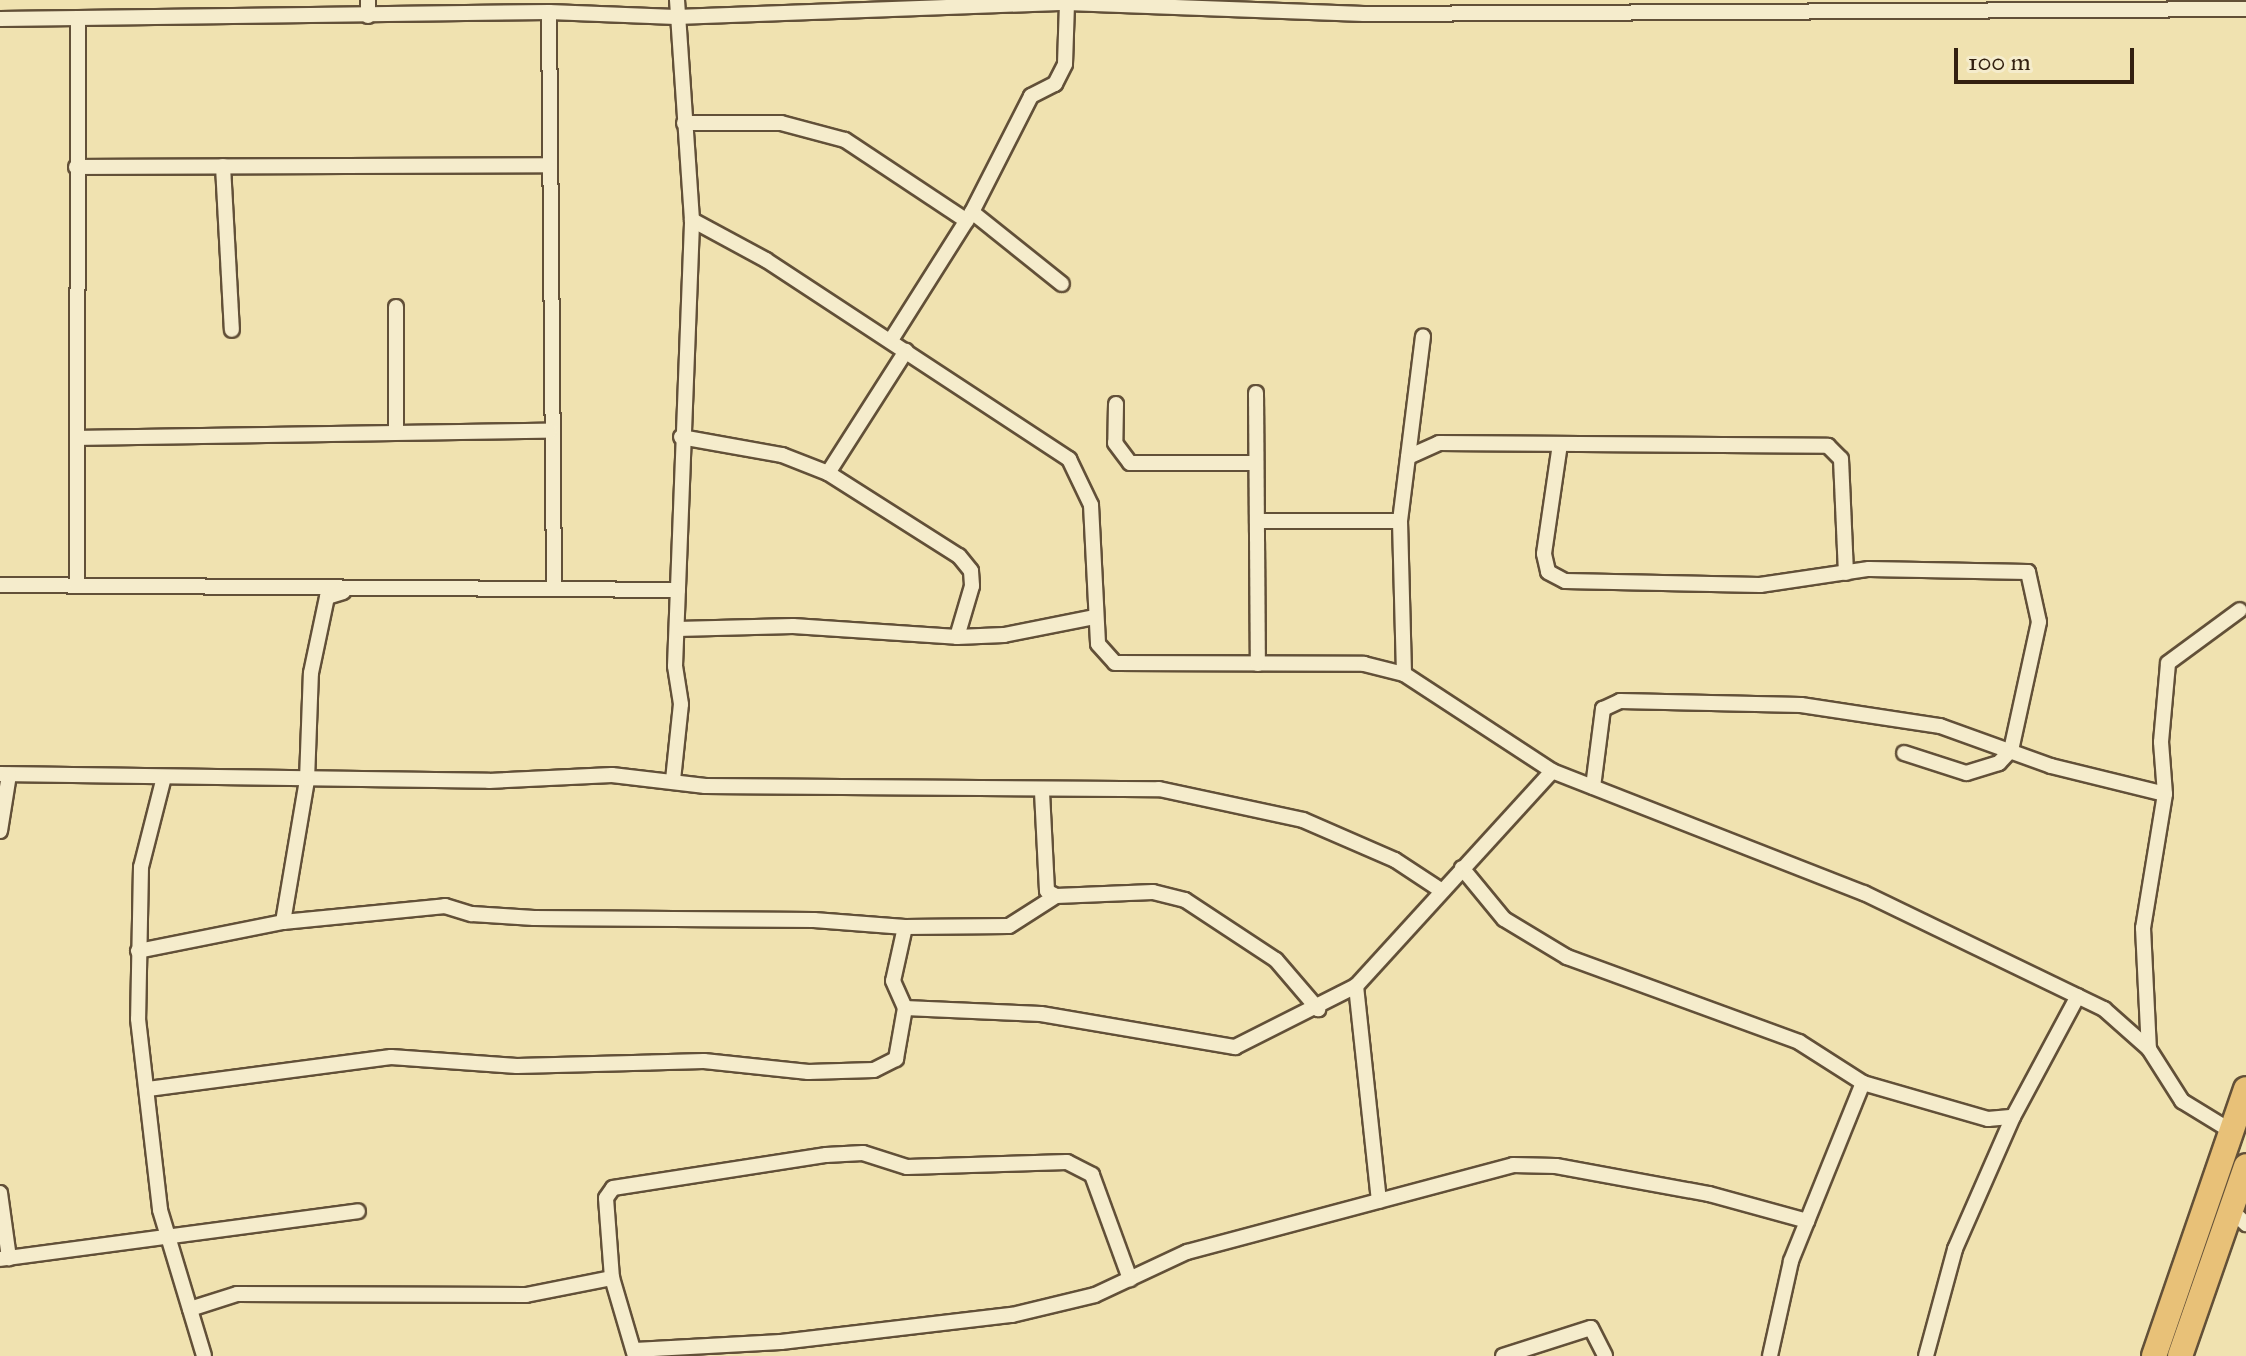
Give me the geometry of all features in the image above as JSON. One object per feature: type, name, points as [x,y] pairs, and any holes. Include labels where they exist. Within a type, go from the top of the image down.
[{"type":"highway","points":[[2154,1356],[2246,1089]]},
{"type":"highway","points":[[2180,1356],[2238,1217],[2246,1166]]},
{"type":"street","points":[[368,0],[368,16]]},
{"type":"street","points":[[673,780],[681,704],[677,629],[681,437],[692,220],[677,0]]},
{"type":"street","points":[[891,340],[970,217],[1031,96],[1055,84],[1065,64],[1067,3]]},
{"type":"street","points":[[0,19],[549,12],[676,17],[1067,3],[1364,14],[1844,5],[2245,6]]},
{"type":"street","points":[[549,12],[547,165],[554,589]]},
{"type":"street","points":[[77,586],[80,438],[76,167],[78,20]]},
{"type":"street","points":[[684,123],[781,123],[845,140],[970,217],[1062,284]]},
{"type":"street","points":[[76,167],[547,165]]},
{"type":"street","points":[[223,166],[232,330]]},
{"type":"street","points":[[692,220],[891,340],[1053,446],[1080,473],[1093,516],[1098,644],[1115,663],[1364,664],[1404,674],[1552,771],[1864,893],[2078,996],[2127,1026],[2149,1049],[2182,1101],[2231,1131]]},
{"type":"street","points":[[396,307],[396,432]]},
{"type":"street","points":[[1404,674],[1400,521],[1423,336]]},
{"type":"street","points":[[828,473],[906,351]]},
{"type":"street","points":[[1256,393],[1253,463],[1257,521],[1258,664]]},
{"type":"street","points":[[1116,404],[1115,443],[1130,463],[1253,463]]},
{"type":"street","points":[[80,438],[550,431]]},
{"type":"street","points":[[681,437],[782,455],[828,473],[967,563],[972,586],[957,637]]},
{"type":"street","points":[[1408,457],[1439,443],[1835,449],[1841,459],[1846,573]]},
{"type":"street","points":[[1560,444],[1544,554],[1548,572],[1556,578],[1760,585],[1846,573],[2028,572],[2039,622],[2035,665],[2011,750],[1999,763],[1966,773],[1904,753]]},
{"type":"street","points":[[1257,521],[1400,521]]},
{"type":"street","points":[[0,585],[678,590]]},
{"type":"street","points":[[283,922],[307,780],[311,673],[327,597],[359,587]]},
{"type":"street","points":[[2149,1049],[2143,928],[2165,794],[2161,742],[2168,663],[2240,610]]},
{"type":"street","points":[[677,629],[793,626],[957,637],[1004,635],[1095,617]]},
{"type":"street","points":[[1593,787],[1603,709],[1620,701],[1801,705],[1940,726],[2011,750],[2165,794]]},
{"type":"street","points":[[905,1008],[1041,1014],[1235,1047],[1318,1009],[1356,986],[1439,889],[1552,771]]},
{"type":"street","points":[[0,831],[4,774],[307,780],[612,775],[673,780],[1042,792],[1125,787],[1206,795],[1303,820],[1395,860],[1439,889]]},
{"type":"street","points":[[164,777],[141,867],[138,1019],[168,1235],[204,1356]]},
{"type":"street","points":[[1042,792],[1044,880],[1056,896]]},
{"type":"street","points":[[1462,868],[1504,919],[1542,944],[1712,1015],[1799,1042],[1863,1083],[1988,1119],[2013,1117]]},
{"type":"street","points":[[138,951],[283,922],[445,906],[472,914],[534,918],[905,927],[1009,926],[1056,896],[1153,892],[1185,900],[1276,960],[1318,1009]]},
{"type":"street","points":[[148,1089],[391,1057],[517,1066],[704,1061],[808,1072],[874,1070],[896,1059],[905,1008],[893,981],[905,927]]},
{"type":"street","points":[[1356,986],[1379,1201]]},
{"type":"street","points":[[1926,1356],[1955,1249],[2013,1117],[2078,996]]},
{"type":"street","points":[[1770,1356],[1807,1221],[1863,1083]]},
{"type":"street","points":[[1130,1279],[1084,1168],[1067,1162],[907,1167],[863,1153],[613,1188],[606,1198],[612,1278],[635,1353],[781,1342],[1012,1315],[1095,1295],[1130,1279],[1187,1252],[1513,1165],[1556,1166],[1709,1194],[1807,1221]]},
{"type":"street","points":[[0,1193],[4,1258],[358,1211]]},
{"type":"street","points":[[190,1309],[237,1294],[526,1295],[612,1278]]},
{"type":"street","points":[[1503,1356],[1591,1328],[1605,1356]]}]
